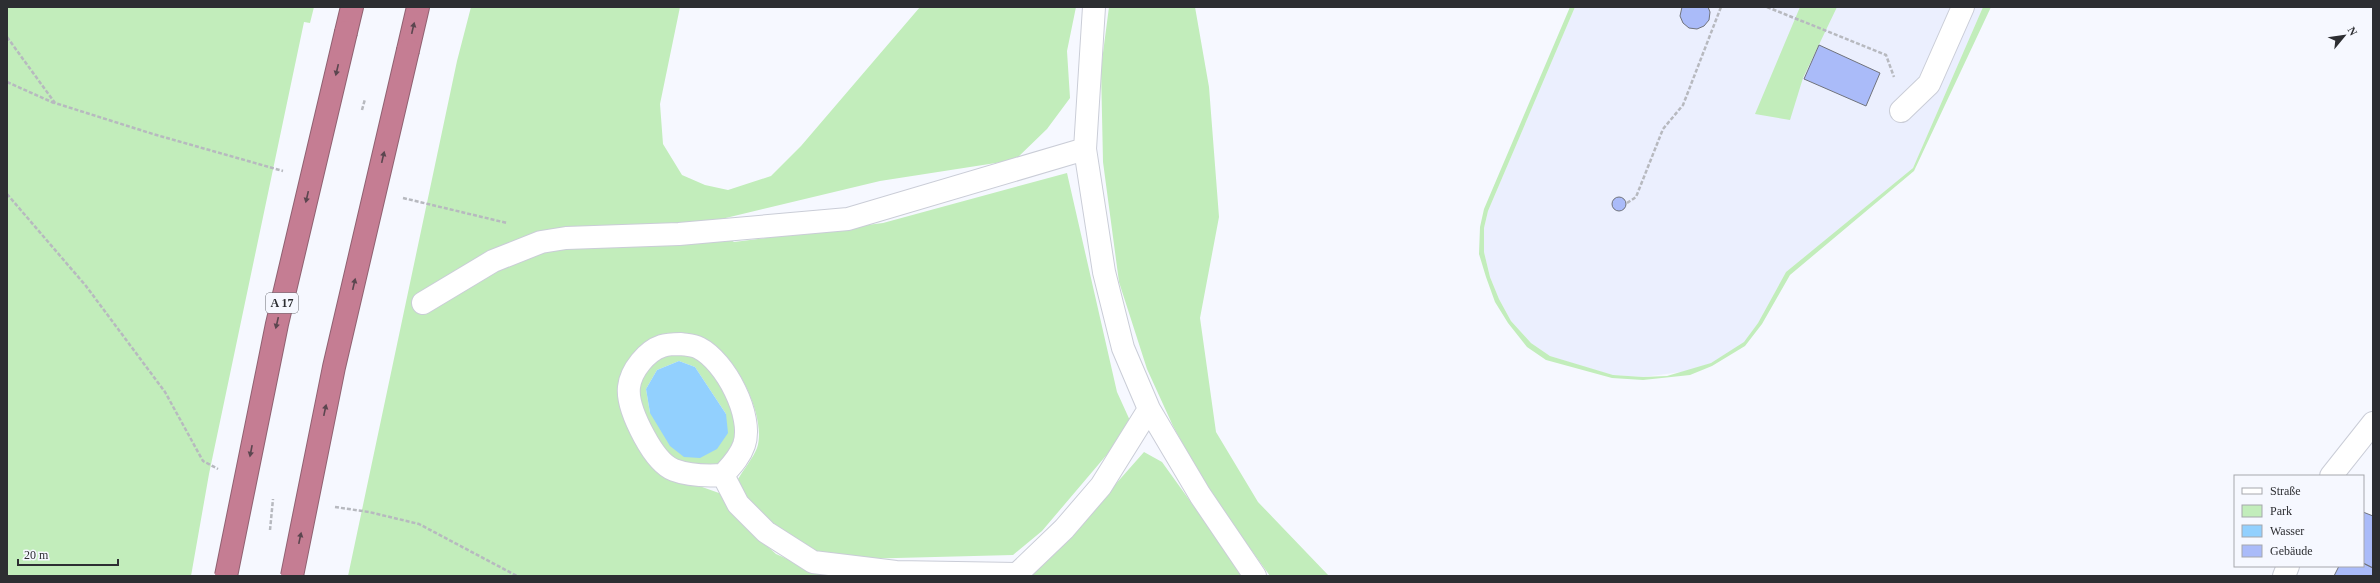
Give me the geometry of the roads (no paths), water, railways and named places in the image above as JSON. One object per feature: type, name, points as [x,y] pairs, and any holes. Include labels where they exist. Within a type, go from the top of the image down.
[{"type":"highway","name":"A 17","points":[[226,576],[277,324],[352,7]]},
{"type":"highway","points":[[292,576],[334,367],[418,7]]},
{"type":"street","points":[[1094,7],[1085,148],[1104,272],[1123,348],[1149,409],[1200,495],[1255,576]]},
{"type":"street","points":[[1902,111],[1929,84],[1963,7]]},
{"type":"street","points":[[423,303],[493,262],[541,242],[566,238],[679,234],[848,219],[1085,148]]},
{"type":"street","points":[[681,344],[698,348],[709,356],[728,377],[740,403],[747,424],[744,445],[735,462],[723,475],[702,476],[674,470],[656,455],[639,426],[631,407],[629,387],[635,370],[649,353],[663,346],[681,344]]},
{"type":"street","points":[[723,475],[738,504],[766,532],[813,562],[896,572],[1016,575],[1064,529],[1101,486],[1149,409]]},
{"type":"street","points":[[2332,475],[2373,422]]},
{"type":"water","points":[[679,361],[695,367],[726,414],[728,433],[717,449],[700,458],[684,457],[670,446],[650,413],[646,389],[657,370]]}]
